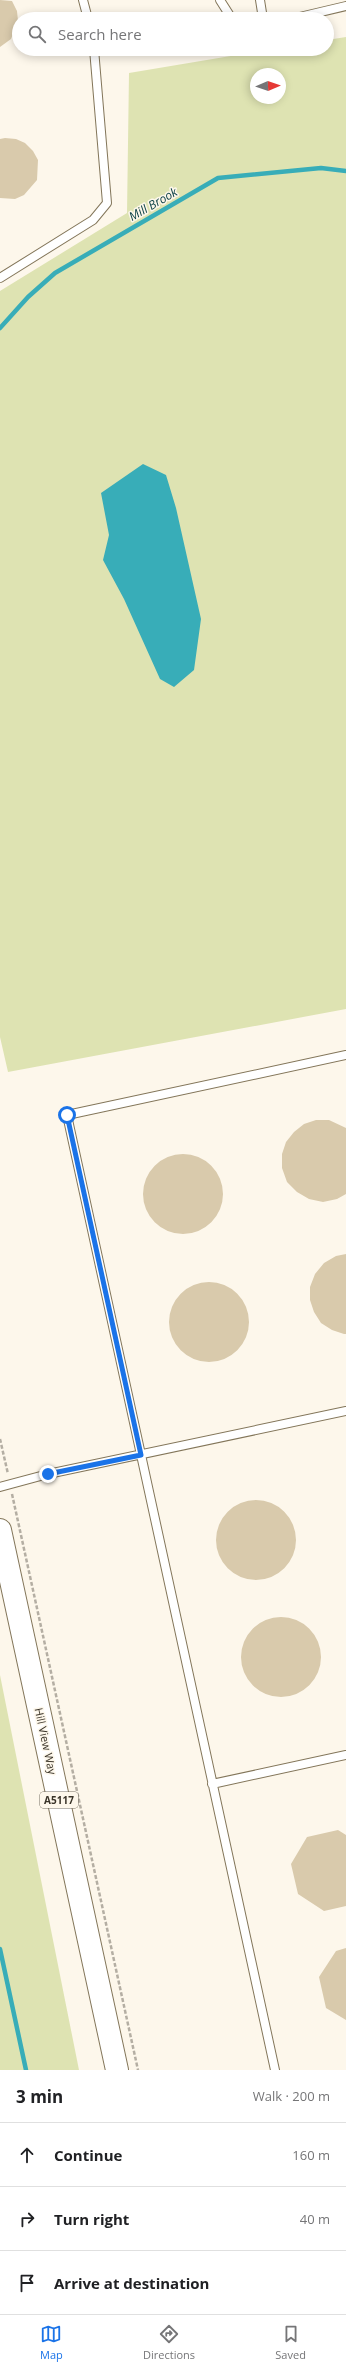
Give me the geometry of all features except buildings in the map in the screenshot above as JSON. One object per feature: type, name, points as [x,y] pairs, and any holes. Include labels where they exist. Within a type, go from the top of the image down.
[{"type":"main road","name":"Hill View Way","points":[[0,1530],[117,2070]]},
{"type":"lane","points":[[83,0],[86,12]]},
{"type":"lane","points":[[220,0],[228,12]]},
{"type":"lane","points":[[260,0],[262,12]]},
{"type":"lane","points":[[321,12],[346,6]]},
{"type":"lane","points":[[0,278],[94,220],[107,203],[95,56]]},
{"type":"lane","points":[[275,2070],[67,1115],[346,1055]]},
{"type":"lane","points":[[0,1487],[48,1474],[346,1411]]},
{"type":"lane","points":[[212,1784],[346,1755]]},
{"type":"path","points":[[0,1440],[138,2070]]},
{"type":"green space","points":[[346,37],[346,1009],[8,1072],[0,1037],[0,291],[127,213],[129,73],[230,56],[334,56],[334,39]]},
{"type":"green space","points":[[0,1675],[79,2070],[0,2070]]},
{"type":"water","points":[[143,464],[166,475],[176,508],[201,619],[194,670],[174,687],[160,679],[124,599],[103,560],[109,535],[101,493]]},
{"type":"waterway","name":"Mill Brook","points":[[0,328],[28,297],[55,273],[218,178],[321,168],[346,171]]},
{"type":"waterway","points":[[0,1949],[26,2070]]},
{"type":"route","points":[[48,1474],[141,1455],[67,1115]]}]
